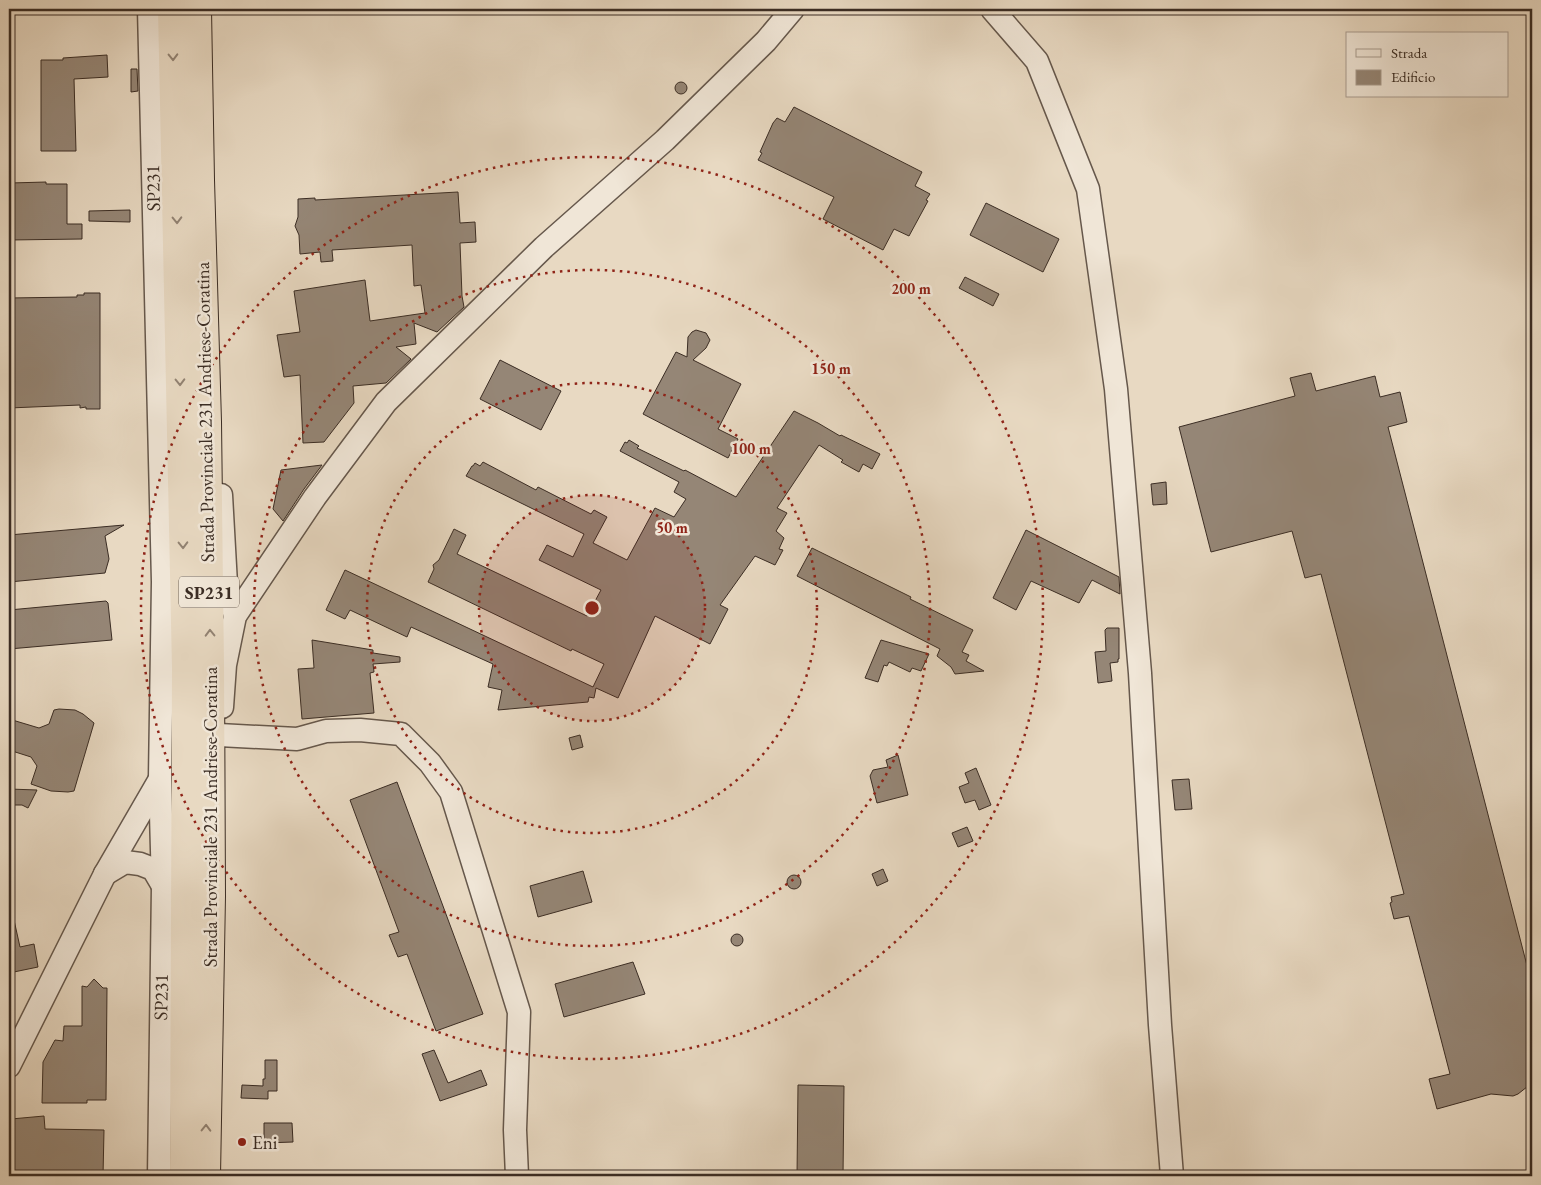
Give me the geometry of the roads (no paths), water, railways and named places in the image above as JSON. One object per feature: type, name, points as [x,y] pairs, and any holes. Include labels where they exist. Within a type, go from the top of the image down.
[{"type":"highway","name":"Strada Provinciale 231 Andriese-Coratina","points":[[172,9],[186,668],[184,1176]]},
{"type":"highway","name":"Strada Provinciale 231 Andriese-Coratina","points":[[197,9],[207,422],[210,844],[206,1176]]},
{"type":"street","name":"SP231","points":[[149,9],[163,582],[160,778],[163,886],[159,1176]]},
{"type":"street","points":[[209,9],[221,515],[226,584],[235,616]]},
{"type":"street","points":[[210,844],[212,801],[220,735],[225,665],[235,616],[315,497],[386,402],[544,247],[665,140],[766,41],[794,9]]},
{"type":"street","points":[[992,9],[1037,61],[1088,189],[1116,389],[1140,663],[1160,1025],[1172,1176]]},
{"type":"street","points":[[220,735],[297,739],[326,731],[360,730],[401,734],[430,763],[451,792],[519,1012],[515,1130],[517,1176]]},
{"type":"street","points":[[9,1066],[105,874],[160,778]]},
{"type":"street","points":[[105,874],[125,862],[140,864],[153,869],[163,886]]},
{"type":"place","name":"Eni","points":[[242,1142]]}]
